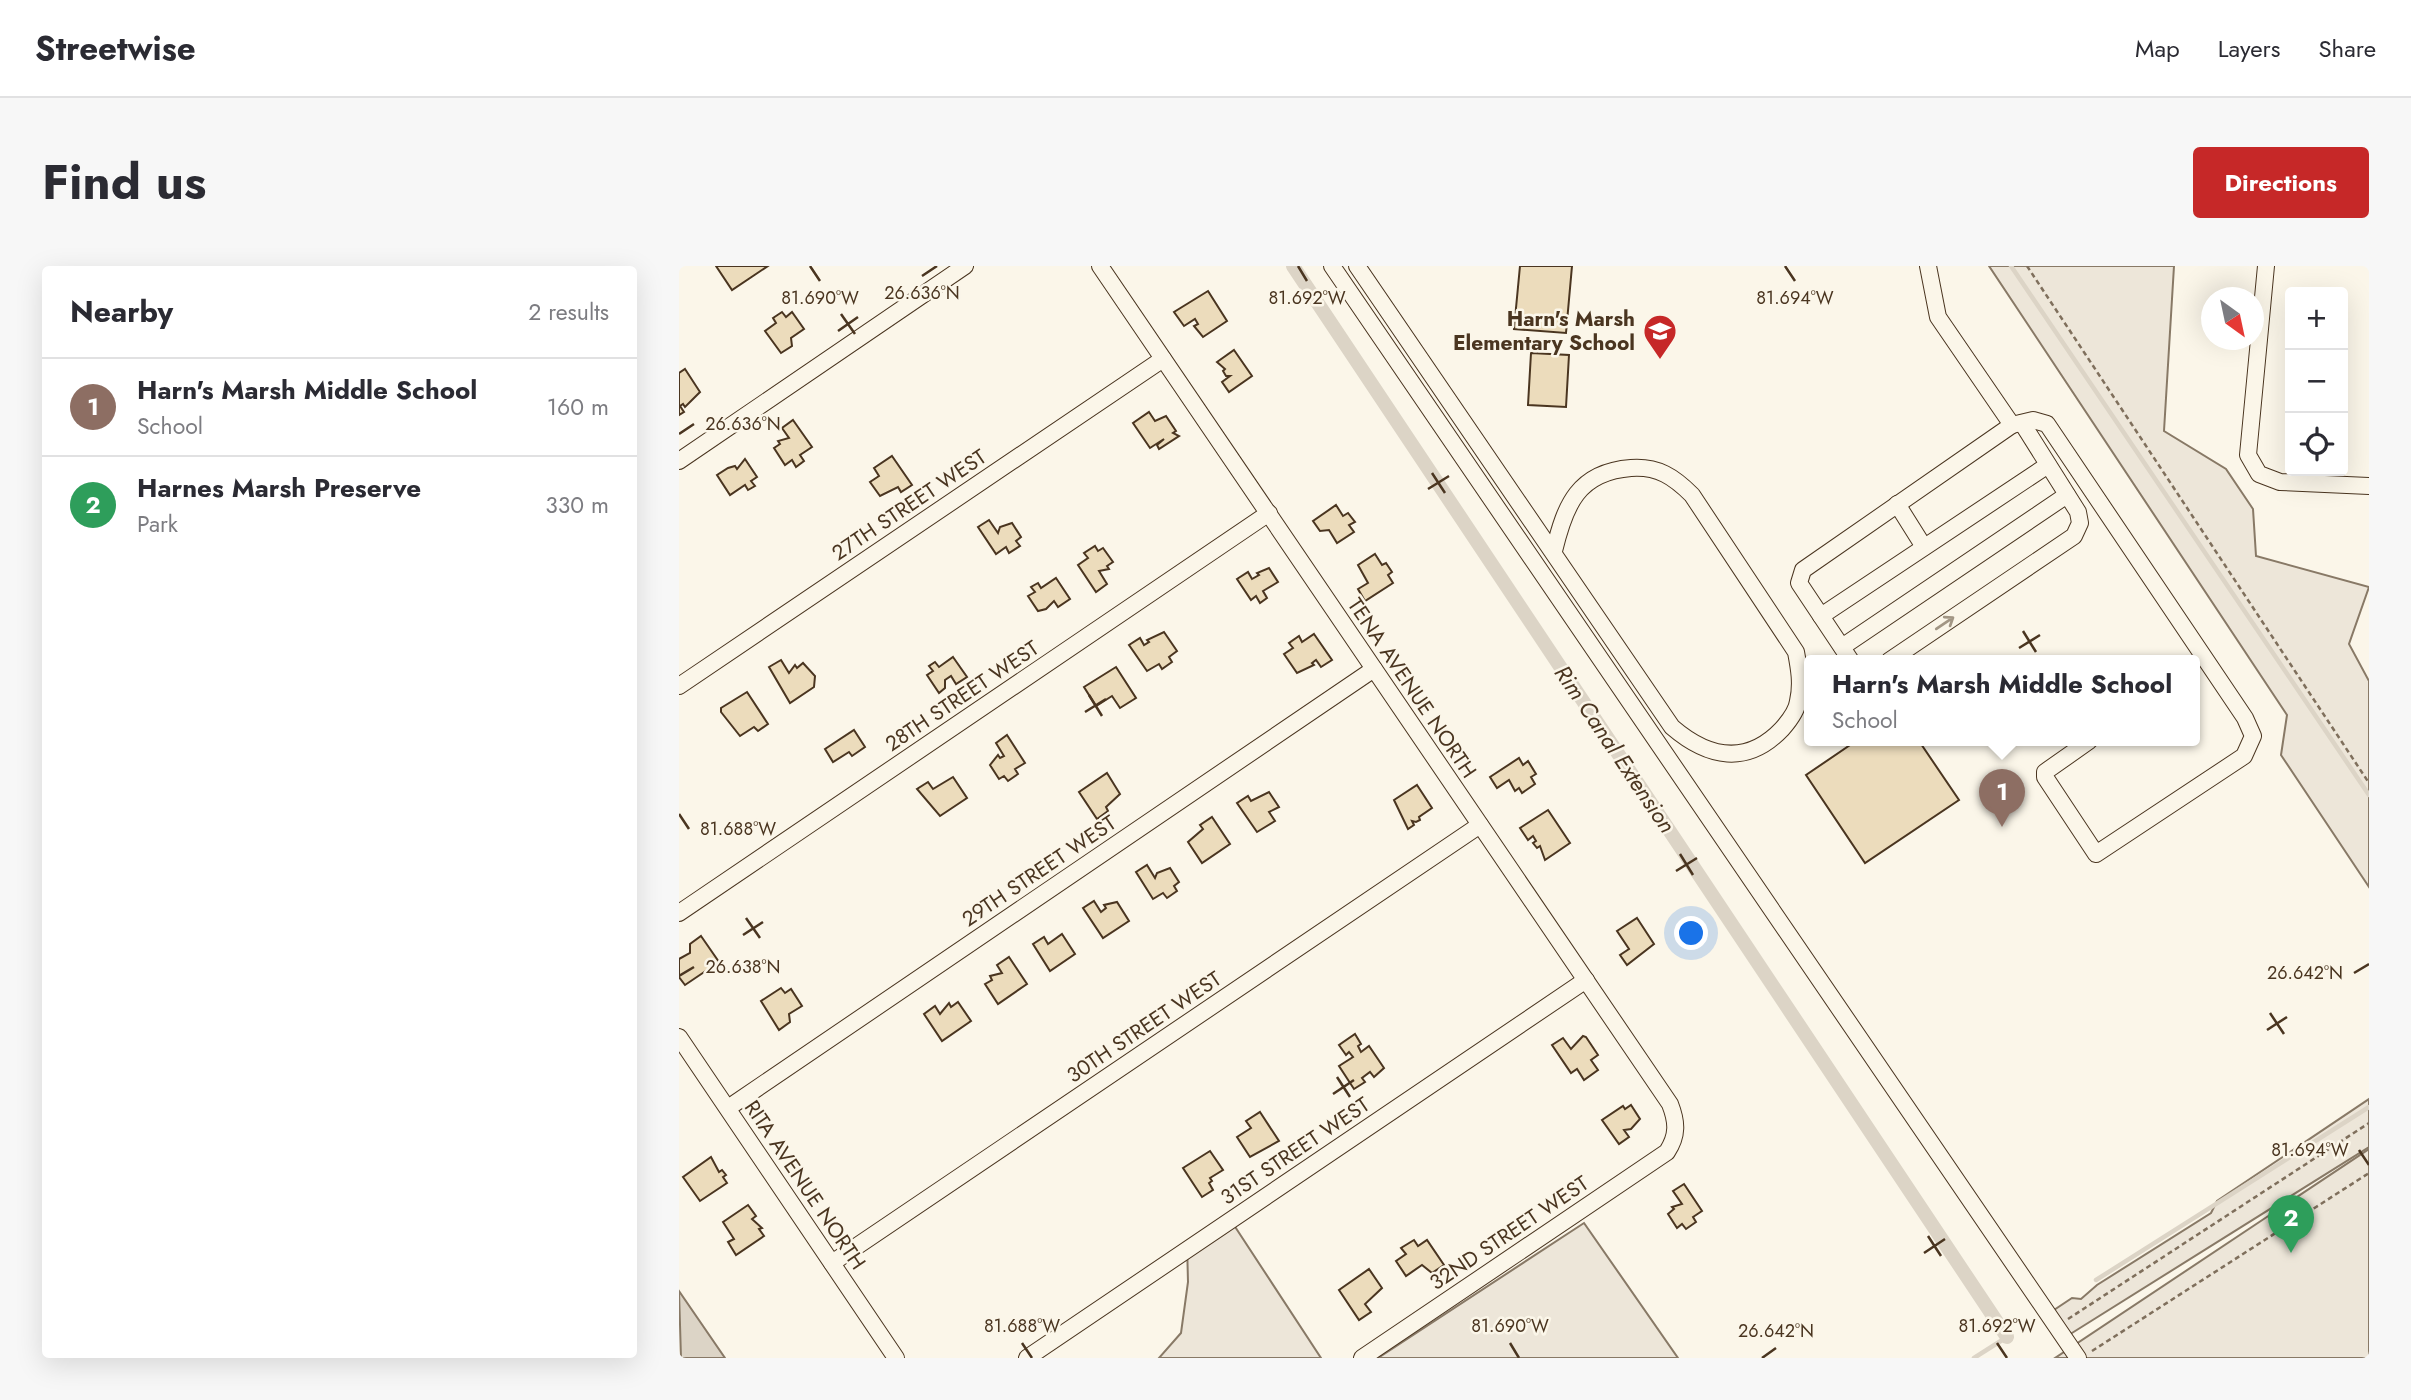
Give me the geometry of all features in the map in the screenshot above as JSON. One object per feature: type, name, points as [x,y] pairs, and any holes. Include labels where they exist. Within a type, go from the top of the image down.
[{"type":"street","points":[[679,461],[965,266]]},
{"type":"street","name":"TENA AVENUE NORTH","points":[[1100,266],[1670,1104],[1675,1118],[1676,1138]]},
{"type":"street","points":[[1332,266],[2080,1358]]},
{"type":"street","points":[[1357,266],[1672,727],[1691,744],[1720,754],[1743,753],[1767,744],[1789,720],[1798,703],[1800,675],[1796,652],[1692,495],[1672,475],[1645,467],[1611,470],[1594,476],[1574,496],[1561,519],[1554,551]]},
{"type":"street","points":[[1897,655],[2074,536],[2080,523],[2078,512],[2048,465],[1938,317],[1928,266]]},
{"type":"street","points":[[2266,266],[2248,455],[2259,474],[2280,482],[2369,486]]},
{"type":"street","name":"27TH STREET WEST","points":[[679,686],[1163,359]]},
{"type":"street","points":[[2067,495],[1846,654],[1799,583],[1803,569],[2017,424],[2033,420],[2047,424],[2194,655]]},
{"type":"street","points":[[1821,616],[2048,465]]},
{"type":"street","points":[[1897,504],[1924,547]]},
{"type":"street","name":"28TH STREET WEST","points":[[679,913],[1269,513]]},
{"type":"street","points":[[2082,746],[2045,772],[2045,777],[2096,854],[2244,756],[2253,736],[2245,718],[2200,664]]},
{"type":"street","name":"29TH STREET WEST","points":[[727,1108],[1374,669]]},
{"type":"street","name":"30TH STREET WEST","points":[[832,1264],[1480,825]]},
{"type":"street","name":"31ST STREET WEST","points":[[1027,1358],[1585,980]]},
{"type":"street","name":"RITA AVENUE NORTH","points":[[679,1037],[896,1358]]},
{"type":"street","name":"32ND STREET WEST","points":[[1362,1358],[1667,1152],[1676,1138]]},
{"type":"path","points":[[2027,266],[2369,783]]},
{"type":"path","points":[[2057,1326],[2369,1123]]},
{"type":"path","points":[[2080,1358],[2369,1173]]},
{"type":"shaded area","points":[[1989,266],[2174,266],[2164,431],[2226,469],[2253,509],[2256,556],[2369,587],[2349,644],[2369,681],[2369,887],[2281,755],[2287,715]]},
{"type":"shaded area","points":[[2369,1099],[2369,1147],[2064,1338],[2048,1314],[2072,1298],[2081,1299],[2097,1285],[2211,1213],[2217,1201]]},
{"type":"shaded area","points":[[2369,1149],[2369,1358],[2055,1358]]},
{"type":"shaded area","points":[[1228,1216],[1321,1358],[1159,1358],[1181,1333],[1188,1282],[1187,1243]]},
{"type":"shaded area","points":[[1584,1223],[1678,1358],[1378,1358]]},
{"type":"shaded area","points":[[679,1291],[725,1358],[681,1358]]},
{"type":"building","points":[[716,266],[768,266],[732,290]]},
{"type":"building","points":[[1520,266],[1572,266],[1566,333],[1514,329]]},
{"type":"building","points":[[1208,291],[1227,321],[1203,337],[1194,326],[1198,324],[1195,319],[1184,326],[1174,312]]},
{"type":"building","points":[[782,312],[786,317],[792,312],[804,329],[791,338],[792,346],[781,353],[765,331],[776,323],[773,318]]},
{"type":"building","points":[[1234,350],[1252,376],[1229,392],[1222,382],[1230,376],[1226,376],[1223,371],[1225,369],[1217,362]]},
{"type":"building","points":[[1531,353],[1569,355],[1566,407],[1528,405]]},
{"type":"building","points":[[685,369],[700,392],[685,407],[683,404],[680,406],[684,412],[679,415],[679,373]]},
{"type":"building","points":[[1149,412],[1155,421],[1166,416],[1176,431],[1173,433],[1179,436],[1159,449],[1157,445],[1164,439],[1150,448],[1133,423]]},
{"type":"building","points":[[793,420],[812,447],[800,455],[804,461],[796,467],[792,460],[785,465],[774,448],[780,444],[778,441],[789,438],[782,428]]},
{"type":"building","points":[[892,456],[912,485],[901,492],[898,487],[880,496],[870,482],[879,476],[874,468]]},
{"type":"building","points":[[745,459],[757,477],[751,481],[755,486],[748,490],[745,485],[730,495],[717,475],[728,468],[735,466],[737,469]]},
{"type":"building","points":[[1336,505],[1343,516],[1348,513],[1355,522],[1349,525],[1354,532],[1337,543],[1329,530],[1320,531],[1313,521]]},
{"type":"building","points":[[989,520],[998,533],[1000,527],[1012,523],[1021,537],[1016,541],[1020,546],[1009,553],[1006,547],[996,554],[978,527]]},
{"type":"building","points":[[1095,546],[1098,551],[1103,548],[1113,562],[1107,566],[1109,569],[1099,571],[1107,584],[1096,592],[1078,565],[1088,558],[1084,553]]},
{"type":"building","points":[[1375,554],[1382,565],[1386,563],[1392,572],[1388,575],[1393,583],[1365,601],[1358,589],[1368,583],[1358,565]]},
{"type":"building","points":[[1269,568],[1278,582],[1263,591],[1267,598],[1260,603],[1256,596],[1251,600],[1237,579],[1248,572],[1252,579],[1259,575],[1257,573]]},
{"type":"building","points":[[1056,578],[1070,599],[1058,607],[1054,601],[1046,609],[1038,611],[1028,596],[1035,592],[1031,587],[1038,583],[1041,588]]},
{"type":"building","points":[[1164,632],[1177,651],[1169,657],[1172,662],[1162,669],[1159,664],[1147,671],[1129,645],[1140,638],[1144,645],[1149,642],[1147,640]]},
{"type":"building","points":[[1314,634],[1332,660],[1321,667],[1316,660],[1312,663],[1314,665],[1297,673],[1284,654],[1293,648],[1289,643],[1299,636],[1302,642]]},
{"type":"building","points":[[953,657],[967,677],[956,684],[951,676],[945,680],[945,688],[939,693],[927,675],[933,671],[929,666],[935,662],[939,667]]},
{"type":"building","points":[[781,660],[789,673],[795,665],[797,668],[803,663],[815,676],[814,687],[790,703],[769,667]]},
{"type":"building","points":[[1116,667],[1136,698],[1120,708],[1112,696],[1096,706],[1084,687]]},
{"type":"building","points":[[747,692],[768,724],[758,731],[754,727],[740,736],[721,712],[721,708]]},
{"type":"building","points":[[854,730],[865,747],[852,756],[849,752],[833,762],[825,749]]},
{"type":"building","points":[[1007,735],[1025,763],[1015,769],[1018,774],[1008,781],[1004,776],[999,779],[990,765],[998,755],[1000,758],[1004,756],[996,743]]},
{"type":"building","points":[[1849,746],[1922,746],[1959,800],[1865,863],[1806,775]]},
{"type":"building","points":[[1519,758],[1523,765],[1528,761],[1536,774],[1531,777],[1535,784],[1522,793],[1519,788],[1515,791],[1509,780],[1497,788],[1490,777]]},
{"type":"building","points":[[1107,773],[1120,794],[1106,807],[1108,811],[1097,819],[1079,792]]},
{"type":"building","points":[[953,777],[967,798],[940,816],[917,789],[928,782],[933,789]]},
{"type":"building","points":[[1417,785],[1432,808],[1419,817],[1420,820],[1412,821],[1414,825],[1408,829],[1394,800]]},
{"type":"building","points":[[1269,792],[1279,807],[1269,812],[1275,821],[1257,832],[1237,803],[1248,796],[1251,801]]},
{"type":"building","points":[[1548,810],[1570,843],[1545,860],[1540,846],[1537,848],[1533,843],[1536,841],[1533,836],[1528,840],[1520,828]]},
{"type":"building","points":[[1212,817],[1230,844],[1202,863],[1188,842],[1203,829],[1200,825]]},
{"type":"building","points":[[1147,865],[1155,878],[1157,873],[1170,868],[1179,882],[1174,886],[1177,891],[1167,898],[1163,893],[1153,899],[1136,872]]},
{"type":"building","points":[[1094,901],[1101,912],[1106,908],[1104,905],[1117,902],[1129,921],[1103,938],[1083,908]]},
{"type":"building","points":[[1637,918],[1654,944],[1627,965],[1620,955],[1629,949],[1617,931]]},
{"type":"building","points":[[1062,934],[1075,954],[1050,971],[1033,944],[1044,937],[1048,944]]},
{"type":"building","points":[[701,936],[719,962],[685,985],[679,977],[679,959],[690,953],[690,944]]},
{"type":"building","points":[[1009,957],[1027,984],[998,1004],[985,984],[992,980],[990,976],[1002,973],[997,965]]},
{"type":"building","points":[[781,988],[785,993],[791,989],[802,1006],[789,1014],[790,1022],[779,1030],[761,1001]]},
{"type":"building","points":[[958,1002],[971,1021],[942,1041],[924,1014],[935,1006],[940,1014],[949,1003],[951,1007]]},
{"type":"building","points":[[1355,1034],[1361,1044],[1358,1046],[1361,1052],[1369,1046],[1384,1068],[1374,1077],[1370,1072],[1362,1078],[1365,1082],[1354,1089],[1339,1066],[1353,1057],[1349,1052],[1346,1055],[1339,1045]]},
{"type":"building","points":[[1583,1036],[1598,1055],[1591,1060],[1598,1070],[1584,1080],[1577,1069],[1571,1073],[1552,1045],[1563,1038],[1571,1049]]},
{"type":"building","points":[[1631,1105],[1640,1119],[1631,1129],[1624,1130],[1629,1137],[1619,1144],[1602,1120],[1623,1106],[1625,1109]]},
{"type":"building","points":[[1260,1112],[1279,1141],[1250,1157],[1237,1137],[1251,1128],[1246,1121]]},
{"type":"building","points":[[1210,1151],[1223,1170],[1210,1178],[1212,1181],[1209,1183],[1213,1190],[1202,1197],[1183,1168]]},
{"type":"building","points":[[711,1157],[719,1172],[722,1170],[726,1175],[723,1177],[727,1183],[700,1201],[683,1177]]},
{"type":"building","points":[[1684,1184],[1702,1211],[1693,1217],[1696,1222],[1686,1229],[1682,1224],[1677,1228],[1668,1214],[1674,1209],[1672,1207],[1682,1204],[1673,1191]]},
{"type":"building","points":[[748,1205],[756,1216],[752,1219],[762,1228],[759,1229],[764,1236],[736,1255],[728,1242],[734,1239],[723,1222]]},
{"type":"building","points":[[1414,1240],[1418,1246],[1427,1240],[1444,1265],[1432,1273],[1422,1265],[1406,1276],[1396,1261],[1406,1254],[1401,1248]]},
{"type":"building","points":[[1369,1269],[1382,1288],[1365,1304],[1371,1312],[1359,1320],[1339,1290]]},
{"type":"waterway","name":"Rim Canal Extension","points":[[1293,266],[2007,1337]]},
{"type":"waterway","points":[[2011,266],[2369,795]]},
{"type":"waterway","points":[[2096,1280],[2369,1107]]},
{"type":"waterway","points":[[1974,1358],[2007,1337]]},
{"type":"place","name":"Harn's Marsh Elementary School","points":[[1660,361]]},
{"type":"place","name":"Harn's Marsh Middle School","points":[[2002,827]]},
{"type":"place","name":"Harnes Marsh Preserve","points":[[2291,1253]]}]
